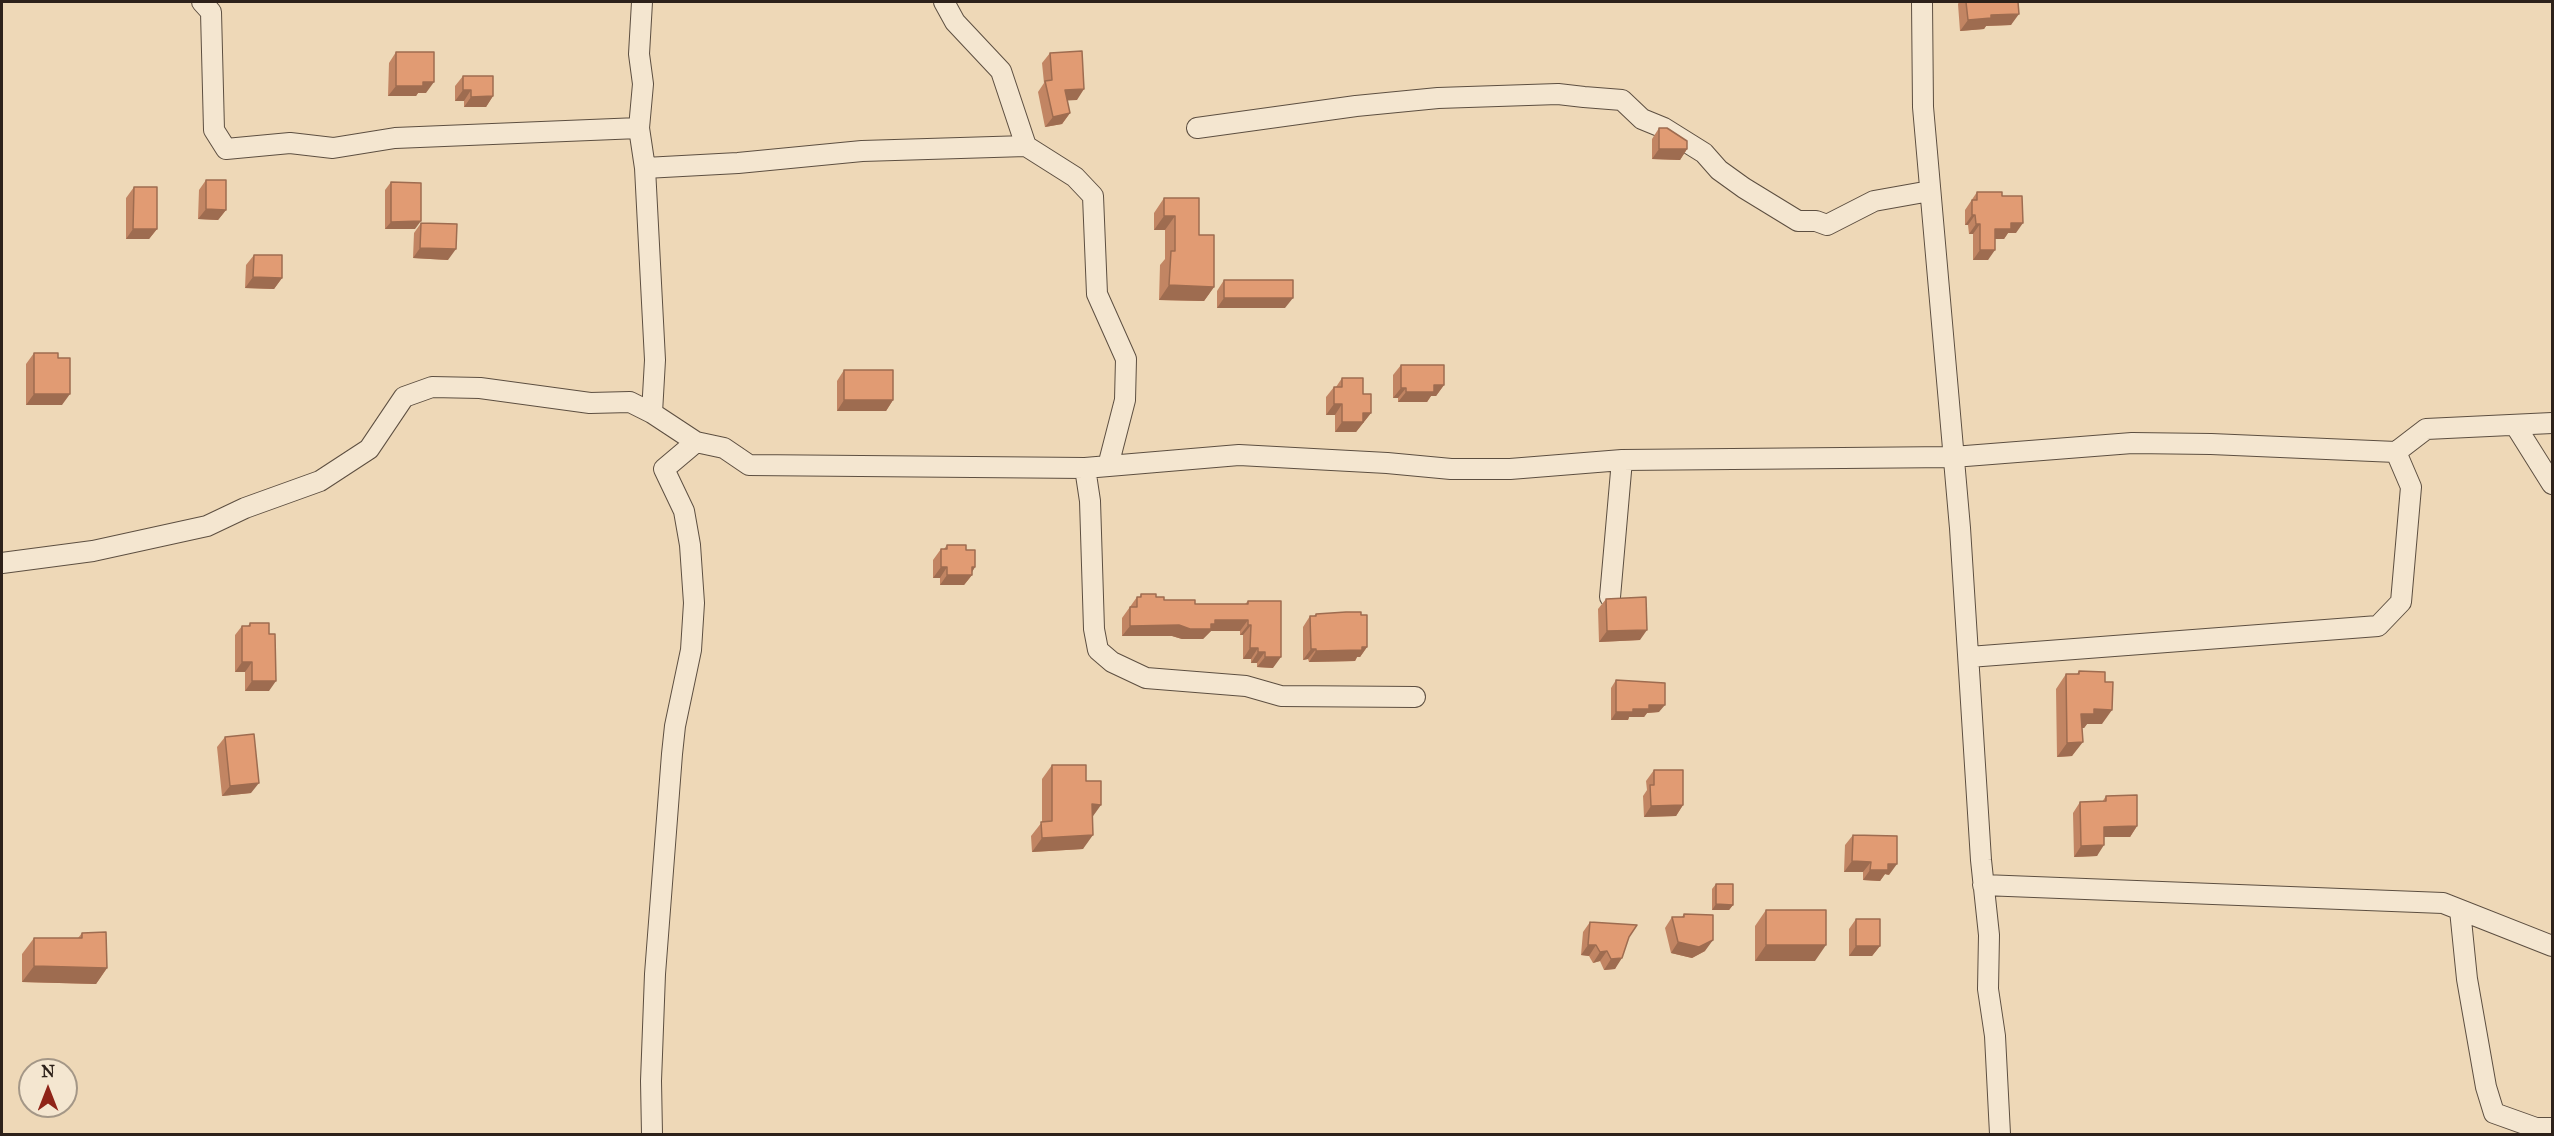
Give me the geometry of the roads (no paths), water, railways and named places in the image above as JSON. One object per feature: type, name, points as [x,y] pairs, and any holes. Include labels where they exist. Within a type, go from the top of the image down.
[{"type":"street","points":[[202,2],[211,12],[214,130],[226,149],[290,144],[333,148],[395,138],[639,128]]},
{"type":"street","points":[[642,2],[639,54],[643,84],[639,128],[645,168],[655,360],[652,413]]},
{"type":"street","points":[[944,2],[955,22],[1001,72],[1026,146]]},
{"type":"street","points":[[1922,2],[1923,107],[1969,657],[1983,885],[1989,935],[1988,989],[1995,1036],[2000,1134]]},
{"type":"street","points":[[1197,128],[1356,106],[1438,98],[1558,94],[1622,100],[1642,119],[1664,128],[1704,153],[1719,170],[1777,210],[1798,221],[1816,221],[1827,225],[1874,201],[1930,191]]},
{"type":"street","points":[[645,168],[738,163],[862,152],[1026,146],[1075,177],[1093,196],[1097,294],[1126,359],[1125,400],[1108,466]]},
{"type":"street","points":[[2,563],[93,551],[207,526],[245,508],[320,482],[369,449],[404,397],[432,387],[480,388],[590,404],[630,402],[652,413],[696,442],[724,448],[748,465],[1085,468],[1239,455],[1451,469],[1510,469],[1622,460],[1953,457],[2132,443],[2396,452],[2426,429],[2553,423]]},
{"type":"street","points":[[2515,425],[2553,484]]},
{"type":"street","points":[[652,1134],[651,1081],[655,974],[672,753],[675,726],[691,650],[694,603],[690,544],[684,511],[664,469],[696,442]]},
{"type":"street","points":[[1969,657],[2378,626],[2402,602],[2411,487],[2396,452]]},
{"type":"street","points":[[1610,597],[1622,460]]},
{"type":"street","points":[[1085,468],[1090,501],[1094,629],[1098,650],[1112,662],[1146,678],[1246,686],[1281,696],[1415,696]]},
{"type":"street","points":[[1983,885],[2443,903],[2553,946]]},
{"type":"street","points":[[2460,910],[2467,979],[2486,1087],[2494,1113],[2536,1128],[2553,1128]]}]
